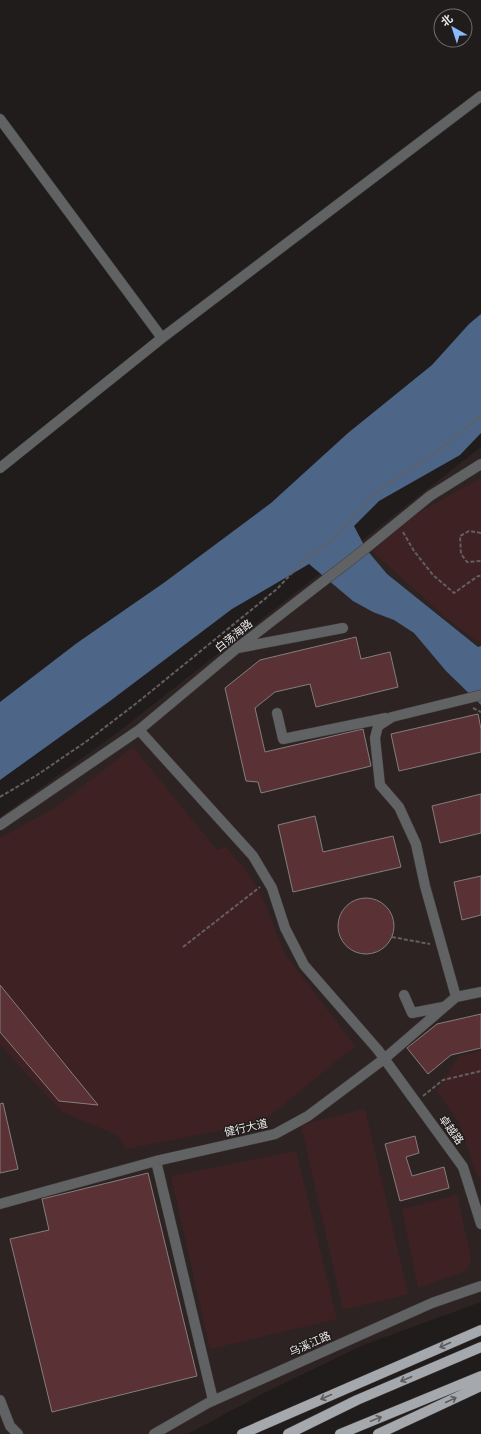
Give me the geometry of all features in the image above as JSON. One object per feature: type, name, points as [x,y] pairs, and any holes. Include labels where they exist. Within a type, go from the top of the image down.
[{"type":"main road","points":[[242,1434],[481,1330]]},
{"type":"main road","points":[[288,1434],[357,1400],[481,1347]]},
{"type":"main road","points":[[340,1434],[481,1376]]},
{"type":"main road","points":[[378,1434],[481,1386]]},
{"type":"street","points":[[0,468],[162,338],[481,96]]},
{"type":"street","points":[[0,119],[162,338]]},
{"type":"street","name":"白荡海路","points":[[0,825],[139,730],[236,649],[397,524],[430,496],[481,464]]},
{"type":"street","points":[[236,649],[343,628]]},
{"type":"street","points":[[278,713],[283,739],[392,717],[481,695]]},
{"type":"street","points":[[392,717],[378,726],[374,738],[380,785],[399,807],[416,844],[425,886],[456,996],[481,992]]},
{"type":"street","name":"卓越路","points":[[139,730],[253,856],[272,888],[285,928],[304,965],[384,1059],[463,1167],[481,1224]]},
{"type":"street","points":[[404,995],[412,1013],[443,1007]]},
{"type":"street","name":"健行大道","points":[[0,1204],[156,1161],[274,1134],[308,1116],[384,1059],[456,996]]},
{"type":"street","points":[[156,1161],[213,1400]]},
{"type":"street","name":"乌溪江路","points":[[154,1434],[213,1400],[432,1303],[481,1286]]},
{"type":"street","points":[[0,1400],[10,1426],[18,1434]]},
{"type":"path","points":[[0,797],[37,775],[87,741],[161,684],[277,589],[306,558],[335,538],[371,496],[443,447],[481,415]]},
{"type":"path","points":[[397,524],[414,551],[433,575],[454,593],[478,576],[481,576]]},
{"type":"path","points":[[481,533],[469,531],[460,536],[461,554],[467,562],[481,562]]},
{"type":"path","points":[[183,947],[268,881]]},
{"type":"path","points":[[392,937],[442,945]]},
{"type":"path","points":[[416,1102],[443,1080],[481,1071]]},
{"type":"shaded area","points":[[481,447],[481,1302],[363,1345],[264,1393],[188,1434],[0,1434],[0,817],[117,733]]},
{"type":"shaded area","points":[[481,478],[481,642],[475,640],[444,616],[372,551],[411,517]]},
{"type":"shaded area","points":[[133,747],[217,850],[226,847],[248,873],[264,900],[284,953],[355,1046],[262,1122],[126,1149],[117,1135],[62,1112],[0,1045],[0,838],[55,808]]},
{"type":"shaded area","points":[[481,1051],[481,1175],[477,1176],[459,1122],[437,1091],[459,1056]]},
{"type":"shaded area","points":[[365,1109],[408,1294],[343,1310],[301,1125]]},
{"type":"shaded area","points":[[296,1151],[337,1319],[210,1349],[171,1176]]},
{"type":"shaded area","points":[[457,1195],[471,1258],[468,1270],[418,1288],[402,1209]]},
{"type":"water","points":[[481,314],[481,433],[460,455],[379,501],[354,526],[366,549],[387,574],[478,647],[481,646],[481,705],[446,671],[414,633],[394,620],[373,612],[353,601],[309,564],[232,609],[110,701],[0,780],[0,702],[77,643],[165,582],[271,503],[348,433],[432,365],[469,324]]},
{"type":"building","points":[[356,637],[361,659],[390,652],[398,687],[316,707],[310,684],[275,692],[255,708],[265,752],[363,729],[371,766],[261,793],[258,782],[246,781],[225,688],[260,660]]},
{"type":"building","points":[[478,714],[481,729],[481,752],[399,771],[391,734]]},
{"type":"building","points":[[481,794],[481,833],[440,843],[432,806]]},
{"type":"building","points":[[315,816],[323,852],[393,836],[401,867],[293,892],[278,825]]},
{"type":"building","points":[[481,876],[481,915],[462,920],[454,882]]},
{"type":"building","points":[[366,898],[377,900],[386,906],[392,915],[394,926],[392,937],[386,946],[377,952],[366,954],[355,952],[346,946],[340,937],[338,926],[340,915],[346,906],[355,900]]},
{"type":"building","points":[[0,985],[98,1105],[59,1101],[0,1032]]},
{"type":"building","points":[[481,1014],[481,1048],[451,1055],[428,1074],[407,1048],[437,1024]]},
{"type":"building","points":[[3,1103],[18,1169],[0,1173],[0,1104]]},
{"type":"building","points":[[415,1136],[419,1153],[406,1157],[412,1176],[444,1167],[449,1188],[400,1201],[385,1144]]},
{"type":"building","points":[[148,1173],[197,1376],[52,1412],[10,1239],[49,1230],[42,1199]]}]
